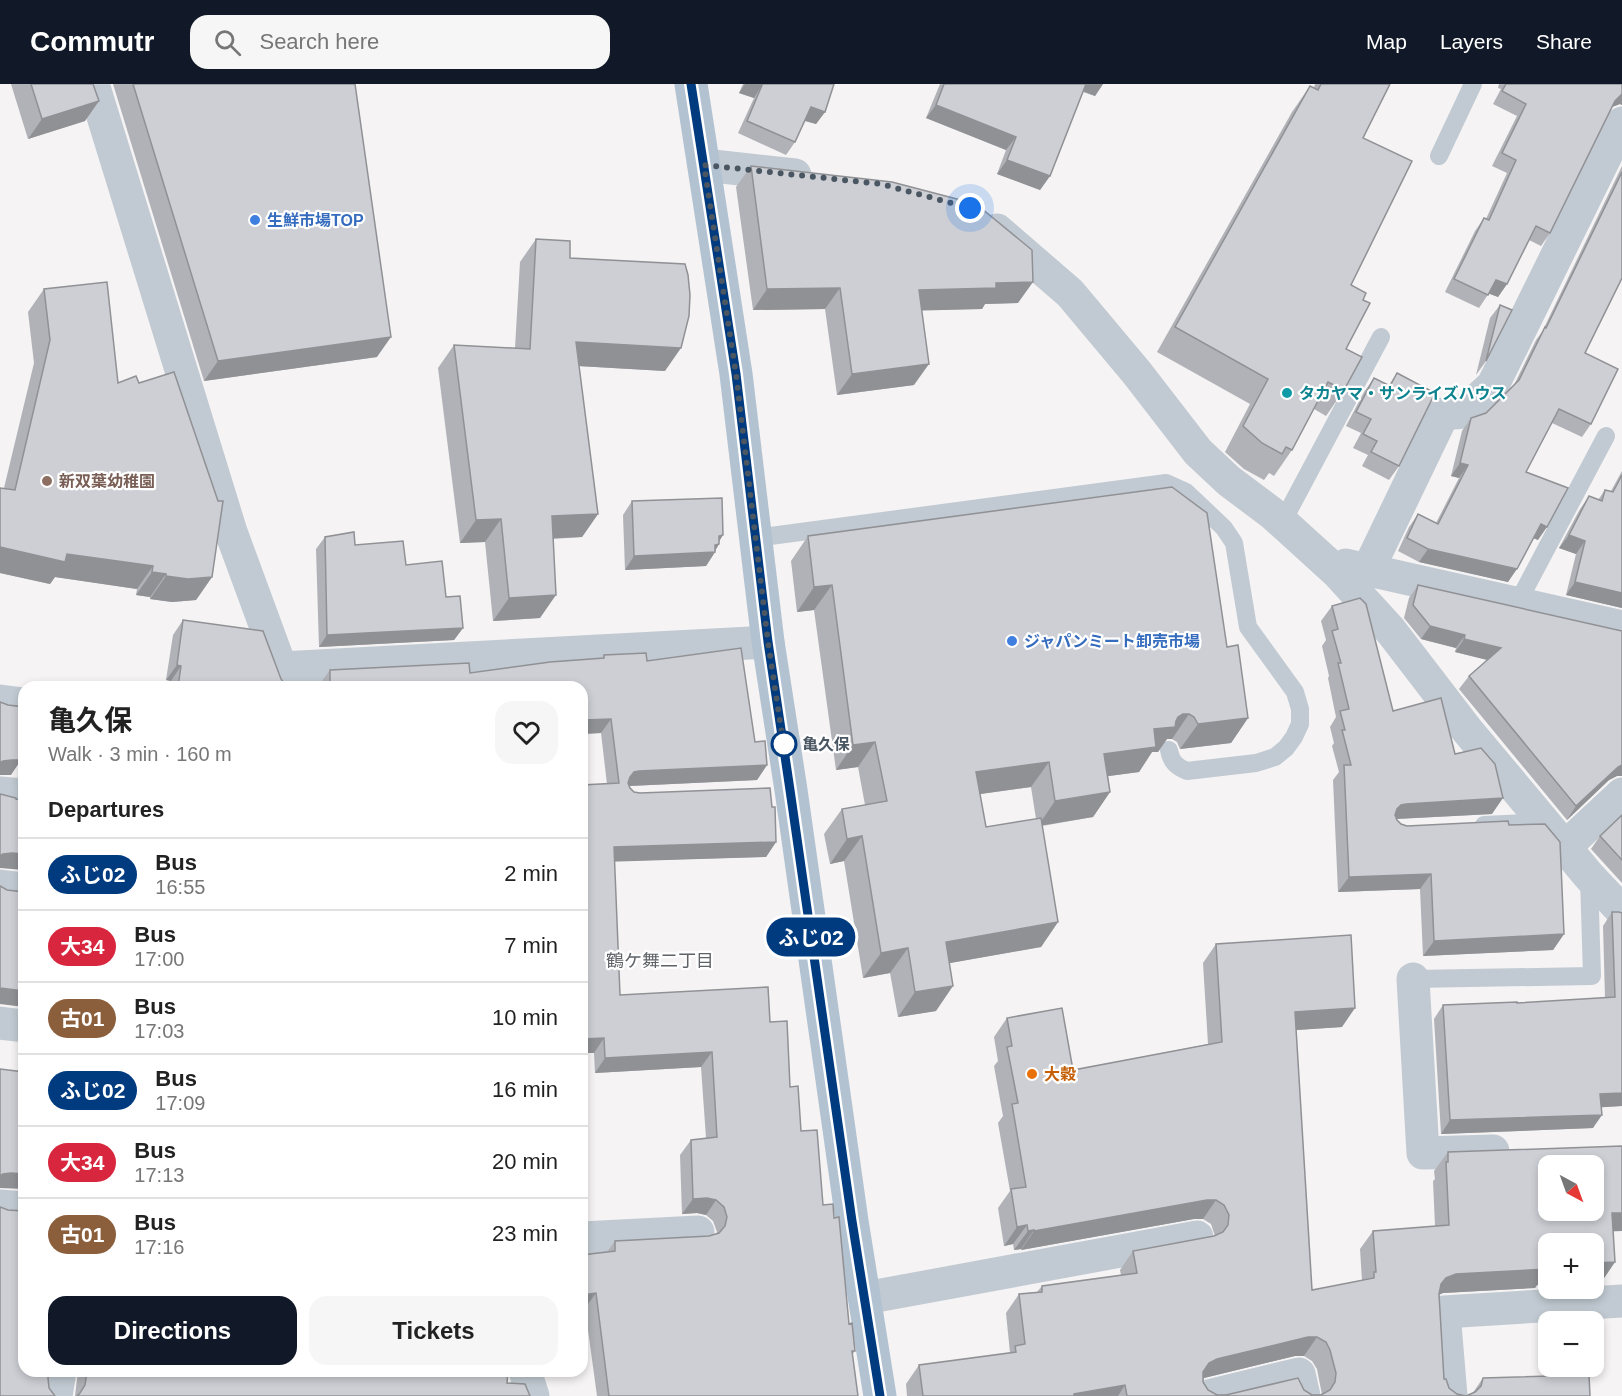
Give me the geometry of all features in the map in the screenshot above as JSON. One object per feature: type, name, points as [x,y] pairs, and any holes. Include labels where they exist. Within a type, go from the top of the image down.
[{"type":"main road","points":[[691,84],[736,374],[785,790],[880,1396]]},
{"type":"street","points":[[93,84],[231,532],[285,677],[768,642]]},
{"type":"street","points":[[1368,570],[1443,414],[1464,412],[1493,385],[1622,123]]},
{"type":"street","points":[[704,165],[822,178]]},
{"type":"street","points":[[978,214],[1070,293],[1137,373],[1198,452],[1338,573],[1391,631],[1467,730],[1588,876],[1622,910]]},
{"type":"street","points":[[1324,560],[1622,627]]},
{"type":"street","points":[[0,701],[18,703]]},
{"type":"street","points":[[0,793],[18,794]]},
{"type":"street","points":[[1565,847],[1622,794]]},
{"type":"street","points":[[0,886],[18,889]]},
{"type":"street","points":[[1413,979],[1423,1153],[1517,1150]]},
{"type":"street","points":[[0,1023],[18,1025]]},
{"type":"street","points":[[0,1206],[18,1208]]},
{"type":"street","points":[[588,1238],[698,1232]]},
{"type":"street","points":[[865,1298],[1197,1237]]},
{"type":"street","points":[[1451,1396],[1444,1312],[1622,1301]]},
{"type":"street","points":[[1208,1396],[1299,1374],[1304,1396]]},
{"type":"street","points":[[56,1396],[59,1377]]},
{"type":"street","points":[[527,1377],[533,1396]]},
{"type":"lane","points":[[1439,156],[1473,84]]},
{"type":"lane","points":[[1282,523],[1381,337]]},
{"type":"lane","points":[[1517,604],[1606,436]]},
{"type":"lane","points":[[756,538],[1166,483],[1186,492],[1224,528],[1234,543],[1248,627],[1295,692],[1300,709],[1300,724],[1286,748],[1275,757],[1256,763],[1187,771],[1178,767],[1172,760],[1169,750]]},
{"type":"lane","points":[[1464,826],[1545,822]]},
{"type":"lane","points":[[1413,979],[1593,976],[1588,876]]},
{"type":"building","points":[[31,84],[93,84],[99,101],[42,119]]},
{"type":"building","name":"生鮮市場TOP","points":[[133,84],[355,84],[391,337],[218,361]]},
{"type":"building","points":[[760,84],[834,84],[825,112],[811,107],[795,142],[747,121],[762,85]]},
{"type":"building","points":[[944,84],[1086,84],[1050,176],[1007,160],[1016,137],[936,105]]},
{"type":"building","points":[[1321,84],[1390,84],[1363,138],[1412,161],[1351,285],[1366,293],[1363,300],[1370,303],[1346,349],[1362,357],[1344,390],[1328,382],[1292,450],[1286,447],[1282,454],[1262,443],[1243,426],[1268,379],[1175,327],[1310,86],[1318,90]]},
{"type":"building","points":[[1506,84],[1622,84],[1622,94],[1615,101],[1550,233],[1536,226],[1507,284],[1496,280],[1488,295],[1454,279],[1484,218],[1489,220],[1516,160],[1502,153],[1526,104],[1502,91]]},
{"type":"building","points":[[751,166],[892,182],[976,204],[1032,250],[1033,282],[996,283],[996,288],[919,290],[929,364],[852,374],[840,288],[767,289]]},
{"type":"building","points":[[1622,172],[1622,278],[1585,353],[1618,369],[1591,424],[1559,409],[1526,472],[1568,488],[1547,527],[1541,524],[1517,569],[1428,549],[1407,538],[1418,514],[1438,524],[1468,465],[1460,463],[1471,418],[1486,413],[1519,380]]},
{"type":"building","points":[[536,239],[570,241],[570,258],[685,264],[690,295],[689,316],[681,348],[576,342],[598,514],[552,516],[556,595],[509,598],[501,519],[476,520],[454,345],[530,349]]},
{"type":"building","points":[[107,282],[118,383],[136,376],[139,383],[174,372],[218,501],[223,501],[212,577],[188,579],[166,576],[166,574],[152,572],[153,566],[67,554],[65,562],[0,547],[0,488],[15,490],[50,340],[44,289]]},
{"type":"building","points":[[1500,305],[1512,310],[1486,361]]},
{"type":"building","points":[[1397,373],[1435,393],[1399,466],[1371,452],[1377,441],[1363,434],[1371,419],[1356,412],[1374,378],[1390,386]]},
{"type":"building","points":[[1622,475],[1622,593],[1575,582],[1585,541],[1569,535],[1589,496],[1602,501],[1605,490],[1613,492]]},
{"type":"building","name":"ジャパンミート卸売市場","points":[[1172,487],[1207,513],[1227,647],[1238,645],[1248,718],[1198,724],[1194,717],[1183,714],[1178,717],[1175,727],[1154,729],[1156,747],[1104,754],[1110,792],[1055,801],[1049,762],[976,772],[986,827],[1041,818],[1058,922],[946,942],[953,986],[915,992],[908,948],[881,953],[862,836],[847,839],[842,809],[887,801],[875,742],[853,745],[832,585],[814,587],[808,536]]},
{"type":"building","points":[[722,498],[723,535],[719,536],[719,544],[715,545],[715,552],[634,556],[632,501]]},
{"type":"building","points":[[354,532],[355,545],[403,541],[406,565],[442,561],[446,597],[460,596],[463,628],[327,635],[325,537]]},
{"type":"building","points":[[1418,585],[1622,631],[1622,765],[1576,806],[1469,676],[1501,648],[1464,639],[1465,635],[1430,626],[1413,605]]},
{"type":"building","points":[[1360,598],[1366,604],[1393,711],[1441,698],[1455,754],[1481,748],[1495,764],[1503,798],[1401,805],[1395,815],[1397,820],[1407,826],[1508,821],[1509,825],[1545,824],[1560,842],[1564,934],[1434,941],[1431,874],[1349,877],[1344,765],[1351,765],[1342,730],[1345,730],[1340,711],[1349,709],[1338,663],[1341,663],[1332,631],[1338,629],[1332,606]]},
{"type":"building","points":[[183,620],[263,631],[282,681],[179,681],[181,666],[177,665]]},
{"type":"building","points":[[741,648],[755,742],[765,741],[767,765],[639,771],[634,772],[630,777],[628,783],[630,788],[640,793],[770,788],[772,807],[775,807],[776,842],[614,847],[620,995],[768,987],[770,1022],[787,1021],[790,1087],[798,1086],[801,1131],[817,1130],[823,1205],[833,1204],[834,1218],[839,1217],[858,1396],[609,1396],[596,1293],[588,1294],[588,1254],[615,1251],[615,1241],[709,1236],[719,1233],[725,1226],[727,1217],[724,1207],[716,1200],[693,1199],[691,1140],[717,1137],[712,1052],[605,1058],[604,1038],[588,1039],[588,785],[619,783],[611,719],[588,720],[588,681],[330,681],[330,670],[469,663],[470,673],[550,662],[604,658],[604,655],[646,653],[647,661]]},
{"type":"building","points":[[0,702],[18,706],[18,760],[0,763]]},
{"type":"building","points":[[0,794],[18,799],[18,854],[0,856]]},
{"type":"building","points":[[1622,815],[1622,860],[1600,836]]},
{"type":"building","points":[[0,886],[7,890],[18,891],[18,990],[0,988]]},
{"type":"building","points":[[1612,912],[1622,913],[1622,1093],[1600,1094],[1602,1115],[1450,1120],[1443,1005],[1615,997]]},
{"type":"building","points":[[1351,935],[1355,1008],[1295,1012],[1312,1290],[1374,1278],[1374,1272],[1376,1272],[1373,1231],[1449,1225],[1446,1162],[1448,1162],[1448,1152],[1622,1146],[1622,1213],[1612,1213],[1615,1262],[1604,1262],[1604,1233],[1538,1233],[1538,1270],[1456,1274],[1446,1278],[1441,1284],[1439,1294],[1444,1379],[1449,1388],[1457,1394],[1466,1396],[1127,1396],[1125,1385],[1074,1394],[1074,1396],[923,1396],[919,1365],[1016,1352],[1015,1346],[1025,1344],[1019,1294],[1042,1292],[1042,1286],[1137,1273],[1133,1251],[1214,1236],[1223,1232],[1228,1225],[1229,1215],[1224,1205],[1216,1200],[1207,1200],[1034,1231],[1028,1231],[1027,1225],[1017,1227],[1011,1189],[1026,1187],[1012,1104],[1018,1103],[1007,1047],[1012,1046],[1007,1018],[1062,1008],[1073,1070],[1222,1042],[1216,944]],"holes":[[[1308,1337],[1317,1337],[1326,1342],[1336,1373],[1335,1382],[1330,1390],[1321,1395],[1312,1395],[1304,1390],[1298,1378],[1226,1395],[1217,1395],[1208,1390],[1203,1382],[1203,1372],[1209,1363],[1217,1359]]]},
{"type":"building","points":[[0,1069],[18,1071],[18,1174],[0,1176]]},
{"type":"building","points":[[0,1207],[18,1211],[18,1377],[48,1377],[49,1388],[55,1396],[0,1396]]},
{"type":"building","points":[[86,1377],[508,1377],[507,1383],[525,1384],[530,1396],[77,1396],[85,1385]]},
{"type":"building","points":[[1589,1377],[1590,1396],[1466,1396],[1481,1386],[1483,1378]]},
{"type":"bus line","name":"ふじ02","points":[[691,84],[736,374],[768,642],[852,1221],[880,1396]]},
{"type":"place","name":"生鮮市場TOP","points":[[255,220]]},
{"type":"place","name":"タカヤマ・サンライズハウス","points":[[1287,393]]},
{"type":"place","name":"新双葉幼稚園","points":[[47,481]]},
{"type":"place","name":"ジャパンミート卸売市場","points":[[1012,641]]},
{"type":"place","name":"亀久保","points":[[784,744]]},
{"type":"place","name":"大穀","points":[[1032,1074]]},
{"type":"district","name":"鶴ケ舞二丁目","points":[[660,961]]},
{"type":"route","points":[[784,744],[784,748],[768,642],[736,374],[704,165],[881,184],[970,208]]}]
